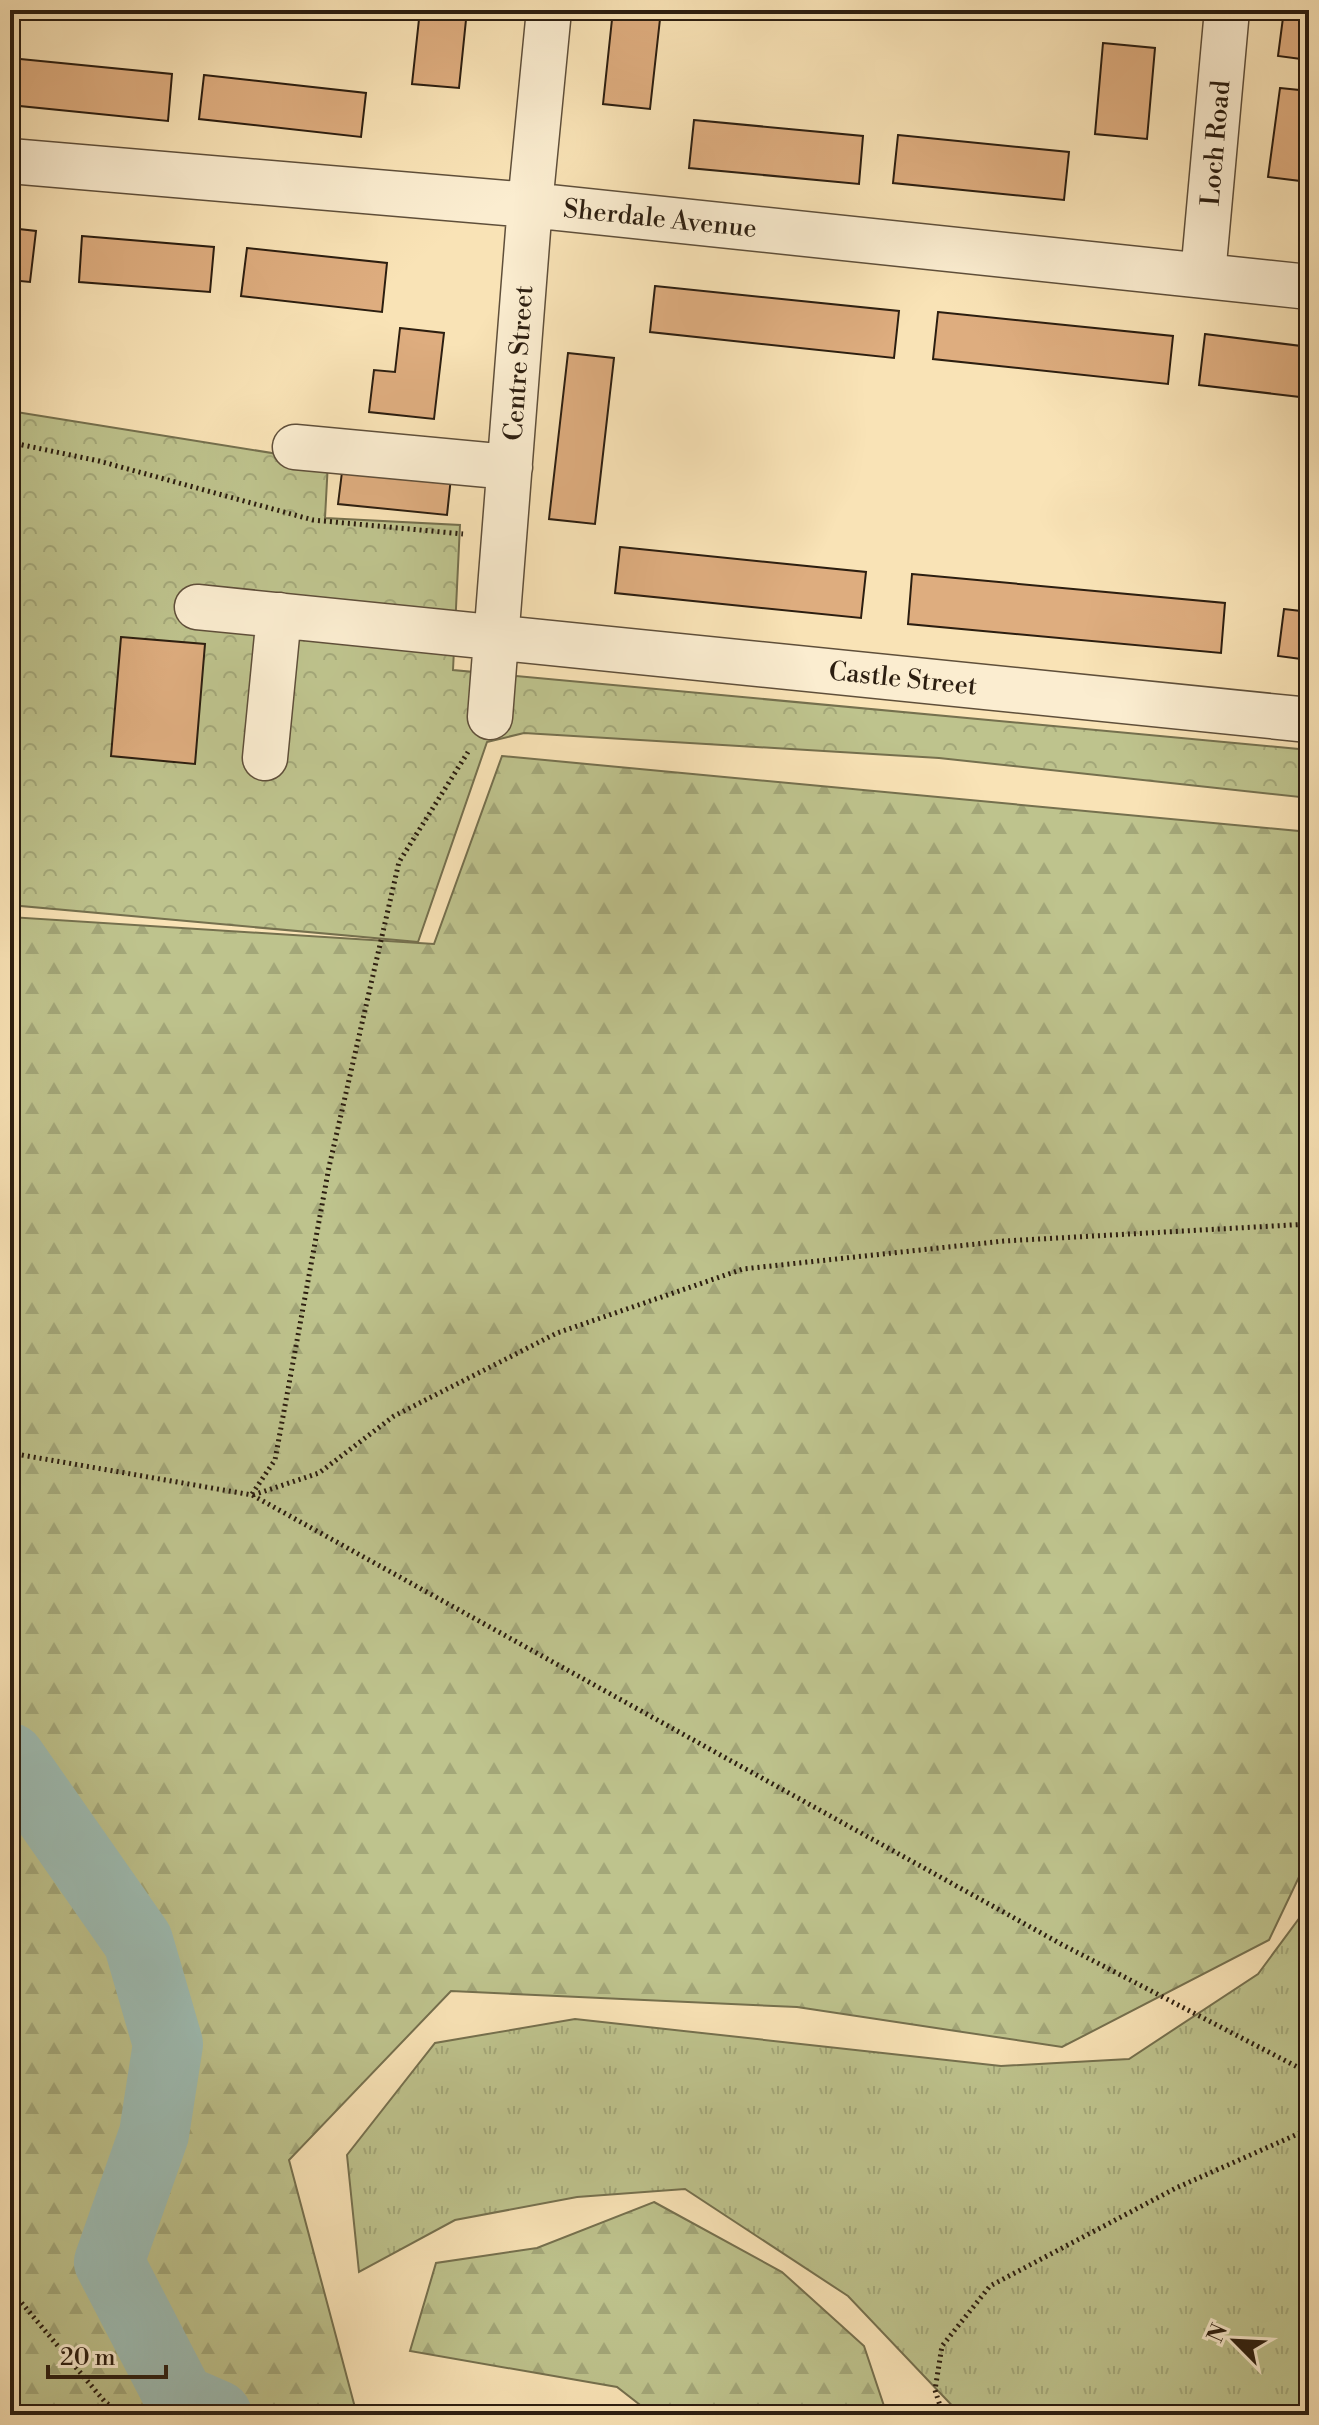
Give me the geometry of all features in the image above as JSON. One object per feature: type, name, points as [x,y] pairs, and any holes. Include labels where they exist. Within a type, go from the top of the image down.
[{"type":"street","name":"Centre Street","points":[[490,717],[530,205],[549,10]]},
{"type":"street","name":"Loch Road","points":[[1203,275],[1227,10]]},
{"type":"street","name":"Sherdale Avenue","points":[[10,161],[530,205],[1309,287]]},
{"type":"street","points":[[295,447],[510,467]]},
{"type":"street","name":"Castle Street","points":[[197,607],[1309,720]]},
{"type":"street","points":[[265,758],[279,615]]},
{"type":"path","points":[[10,446],[18,444],[99,461],[313,520],[478,536],[504,542]]},
{"type":"path","points":[[252,1495],[275,1460],[329,1167],[399,862],[490,717]]},
{"type":"path","points":[[252,1495],[319,1473],[394,1416],[557,1333],[743,1269],[1004,1241],[1309,1224]]},
{"type":"path","points":[[10,1453],[252,1495],[1047,1936],[1309,2073]]},
{"type":"path","points":[[943,2415],[935,2390],[942,2346],[990,2286],[1176,2188],[1309,2129]]},
{"type":"path","points":[[10,2289],[105,2402],[123,2415]]},
{"type":"green space","points":[[10,411],[328,462],[325,518],[460,525],[453,670],[1309,750],[1309,798],[939,758],[524,733],[487,742],[418,942],[10,905]]},
{"type":"green space","points":[[502,756],[1309,832],[1309,1856],[1269,1940],[1062,2047],[797,2007],[451,1991],[289,2160],[357,2415],[10,2415],[10,917],[434,944]]},
{"type":"green space","points":[[1309,1905],[1309,2415],[961,2415],[848,2296],[685,2189],[577,2197],[455,2220],[359,2272],[347,2155],[435,2043],[575,2019],[1001,2066],[1129,2059],[1258,1974]]},
{"type":"green space","points":[[654,2202],[782,2272],[864,2346],[887,2415],[653,2415],[617,2387],[410,2351],[436,2263],[537,2248]]},
{"type":"building","points":[[420,10],[467,10],[459,88],[412,84]]},
{"type":"building","points":[[613,10],[661,10],[650,109],[603,104]]},
{"type":"building","points":[[1107,10],[1156,10],[1155,20],[1107,14]]},
{"type":"building","points":[[1284,10],[1309,10],[1309,60],[1278,56]]},
{"type":"building","points":[[1103,43],[1155,48],[1147,139],[1095,134]]},
{"type":"building","points":[[10,58],[172,74],[168,121],[10,105]]},
{"type":"building","points":[[204,75],[366,93],[361,137],[199,119]]},
{"type":"building","points":[[1280,88],[1309,91],[1309,182],[1268,177]]},
{"type":"building","points":[[694,120],[863,136],[859,184],[689,168]]},
{"type":"building","points":[[898,135],[1069,152],[1064,200],[893,183]]},
{"type":"building","points":[[10,228],[36,231],[30,282],[10,280]]},
{"type":"building","points":[[82,236],[214,247],[210,292],[79,282]]},
{"type":"building","points":[[247,248],[387,263],[382,312],[241,296]]},
{"type":"building","points":[[655,286],[899,311],[894,358],[650,332]]},
{"type":"building","points":[[938,312],[1173,336],[1168,384],[933,359]]},
{"type":"building","points":[[400,328],[444,333],[434,419],[369,412],[374,370],[395,372]]},
{"type":"building","points":[[1205,334],[1309,347],[1309,398],[1199,385]]},
{"type":"building","points":[[568,353],[614,358],[595,524],[549,519]]},
{"type":"building","points":[[344,456],[452,468],[447,515],[338,504]]},
{"type":"building","points":[[620,547],[866,572],[861,618],[615,593]]},
{"type":"building","points":[[912,574],[1225,603],[1221,653],[908,624]]},
{"type":"building","points":[[1284,609],[1309,612],[1309,660],[1278,656]]},
{"type":"building","points":[[121,637],[205,644],[195,764],[111,756]]},
{"type":"waterway","points":[[10,1758],[138,1941],[168,2044],[154,2134],[109,2262],[180,2399],[217,2415]]}]
